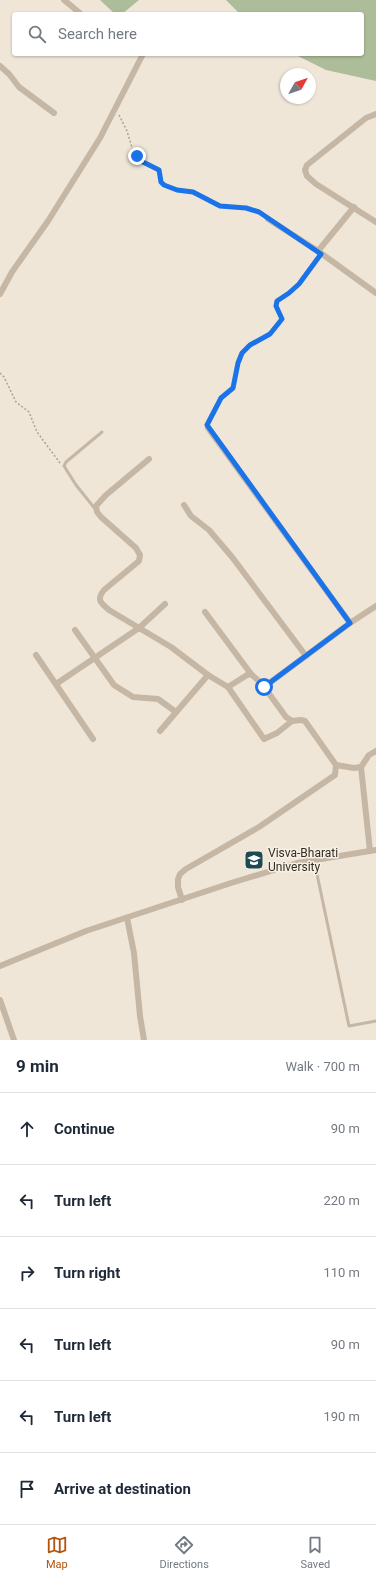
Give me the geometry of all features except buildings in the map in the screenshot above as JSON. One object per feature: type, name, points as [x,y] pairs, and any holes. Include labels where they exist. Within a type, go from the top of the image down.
[{"type":"street","points":[[64,0],[79,12]]},
{"type":"street","points":[[0,294],[12,272],[48,221],[100,138],[142,56]]},
{"type":"street","points":[[0,66],[9,74],[19,87],[54,113]]},
{"type":"street","points":[[376,114],[366,118],[307,165],[305,170],[307,176],[316,184],[376,222]]},
{"type":"street","points":[[319,252],[354,207]]},
{"type":"street","points":[[268,219],[319,252],[376,293]]},
{"type":"street","points":[[208,428],[350,623]]},
{"type":"street","points":[[149,459],[96,506],[97,512],[101,517],[136,548],[140,555],[139,561],[104,590],[100,595],[100,599],[109,610],[171,647],[208,675],[228,687],[264,739],[277,733],[292,722],[301,720],[305,721],[336,765],[335,775],[259,828],[203,859],[180,874],[178,879],[178,887],[182,900]]},
{"type":"street","points":[[184,505],[191,516],[209,530],[232,557],[306,656]]},
{"type":"street","points":[[56,684],[138,628],[165,604]]},
{"type":"street","points":[[264,687],[350,623],[376,606]]},
{"type":"street","points":[[205,612],[251,674],[264,687],[286,717],[292,722]]},
{"type":"street","points":[[75,630],[114,685],[120,690],[133,697],[158,699],[176,712]]},
{"type":"street","points":[[36,655],[93,739]]},
{"type":"street","points":[[228,687],[251,674]]},
{"type":"street","points":[[160,731],[208,675]]},
{"type":"street","points":[[0,966],[86,931],[253,876],[297,863],[373,851],[361,767],[369,755],[376,751]]},
{"type":"street","points":[[336,765],[354,768],[361,767]]},
{"type":"street","points":[[127,918],[134,953],[140,1016],[144,1040]]},
{"type":"street","points":[[0,1000],[14,1040]]},
{"type":"lane","points":[[97,512],[76,485],[64,466],[66,462],[102,432]]},
{"type":"lane","points":[[314,860],[349,1026],[376,1021]]},
{"type":"path","points":[[116,108],[127,131],[133,151],[141,161],[159,170],[161,182],[164,185],[177,190],[193,192],[220,206],[246,208],[259,212],[268,219]]},
{"type":"path","points":[[208,428],[208,421],[221,398],[233,388],[238,363],[242,353],[250,345],[271,333],[282,319],[276,306],[277,301],[299,284],[319,252]]},
{"type":"path","points":[[0,373],[4,377],[16,402],[29,412],[37,432],[56,459],[64,466]]},
{"type":"green space","points":[[100,0],[139,0],[124,12],[113,12]]},
{"type":"green space","points":[[226,0],[376,0],[376,81],[326,70],[298,56],[364,56],[364,12],[238,12]]},
{"type":"place","name":"Visva-Bharati University","points":[[254,860]]},
{"type":"route","points":[[137,156],[141,161],[159,170],[161,182],[167,187],[193,192],[220,206],[246,208],[259,212],[321,254],[299,284],[277,301],[276,306],[282,319],[271,333],[250,345],[242,353],[238,363],[234,386],[230,392],[221,398],[207,425],[350,623],[264,687]]}]
